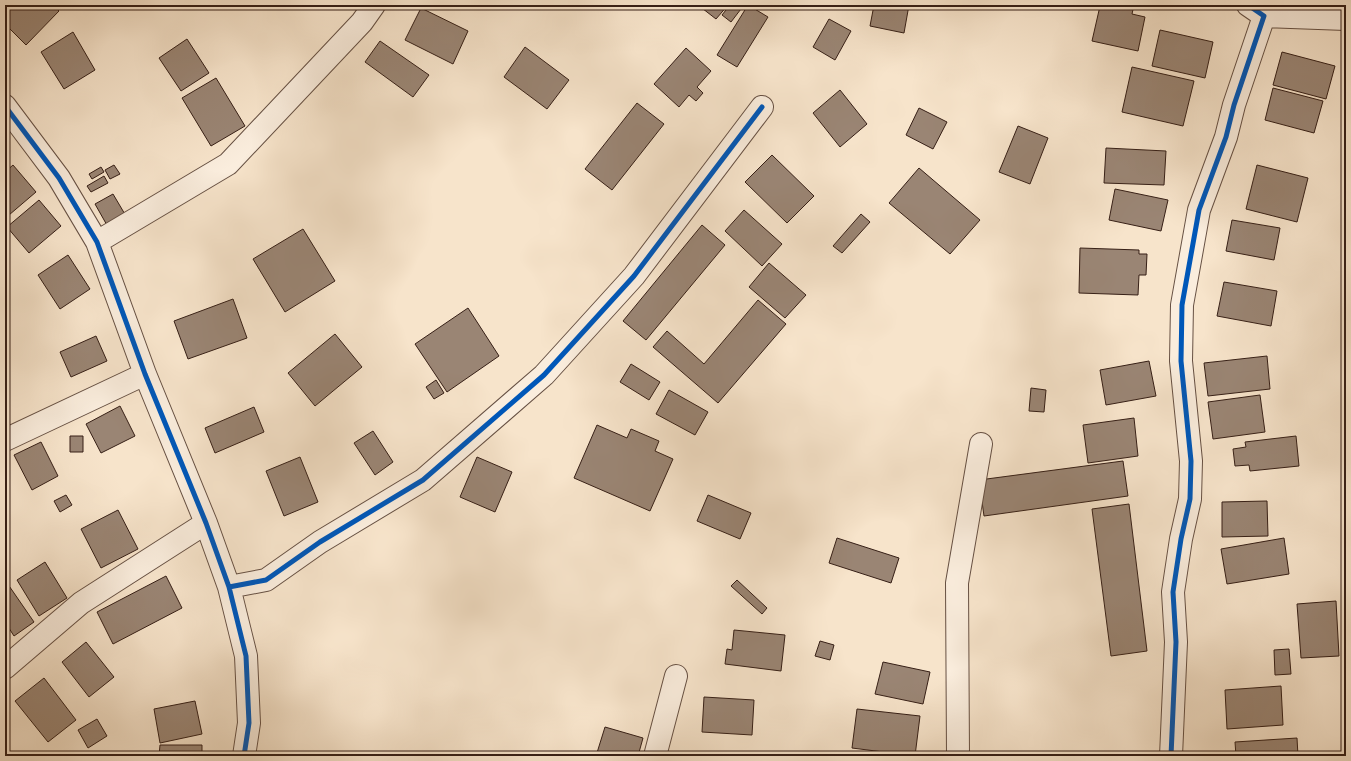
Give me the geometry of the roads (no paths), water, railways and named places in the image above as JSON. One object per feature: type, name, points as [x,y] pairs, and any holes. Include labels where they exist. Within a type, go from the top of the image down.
[{"type":"street","points":[[97,242],[228,164],[362,22],[374,5]]},
{"type":"street","points":[[1171,756],[1176,642],[1173,592],[1190,499],[1191,462],[1181,361],[1182,305],[1199,210],[1226,137],[1256,11],[1346,19]]},
{"type":"street","points":[[5,106],[59,178],[97,242],[145,374],[206,523],[229,587],[246,656],[249,723],[244,756]]},
{"type":"street","points":[[229,587],[266,580],[320,542],[423,480],[544,375],[634,276],[762,107]]},
{"type":"street","points":[[5,440],[145,374]]},
{"type":"street","points":[[958,756],[957,583],[981,444]]},
{"type":"street","points":[[5,668],[81,603],[206,523]]},
{"type":"street","points":[[655,756],[676,676]]}]
